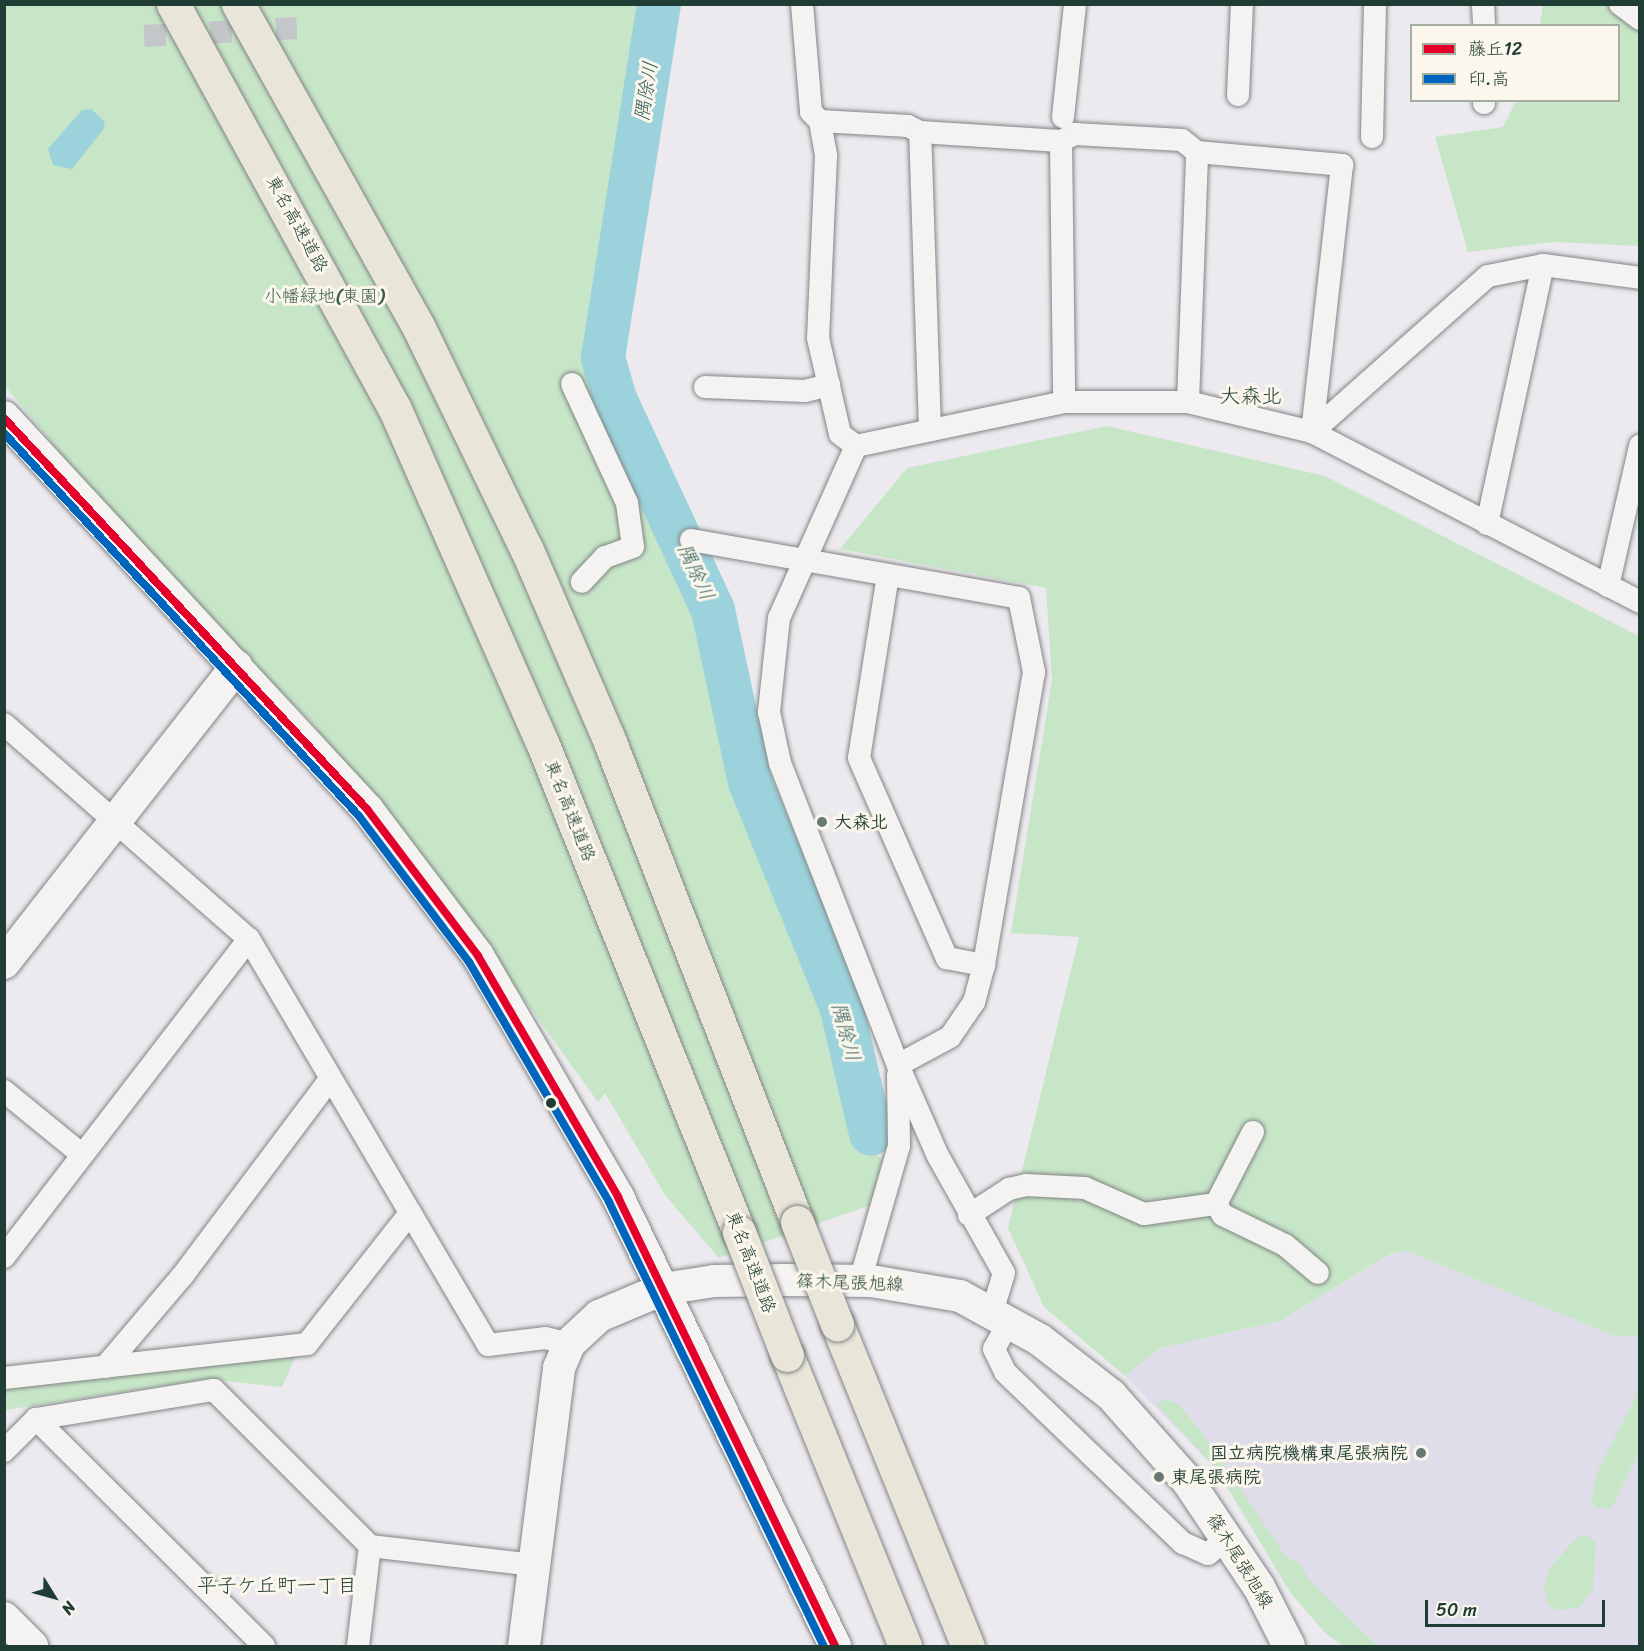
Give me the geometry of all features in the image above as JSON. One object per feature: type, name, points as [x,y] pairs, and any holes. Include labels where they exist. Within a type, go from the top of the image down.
[{"type":"highway","name":"東名高速道路","points":[[173,4],[394,407],[542,742],[905,1647]]},
{"type":"highway","points":[[238,4],[412,316],[527,550],[608,737],[837,1324],[968,1647]]},
{"type":"main road","points":[[5,417],[237,666],[395,841],[465,938],[564,1100],[663,1289],[836,1647]]},
{"type":"main road","points":[[4,963],[119,821],[237,666]]},
{"type":"main road","name":"篠木尾張旭線","points":[[569,1344],[599,1316],[663,1289],[714,1281],[860,1281],[917,1286],[1001,1315],[1111,1395],[1190,1483],[1228,1537],[1289,1647]]},
{"type":"main road","points":[[524,1647],[559,1368],[569,1344]]},
{"type":"main road","points":[[4,1618],[32,1647]]},
{"type":"street","points":[[802,4],[811,112],[820,121],[826,156],[818,338],[840,434],[856,446],[1064,402],[1188,402],[1312,432],[1640,602]]},
{"type":"street","points":[[1063,117],[1075,4]]},
{"type":"street","points":[[1238,95],[1242,4]]},
{"type":"street","points":[[1372,137],[1375,4]]},
{"type":"street","points":[[1483,4],[1484,24]]},
{"type":"street","points":[[1620,4],[1640,19]]},
{"type":"street","points":[[820,121],[908,126],[920,132],[1061,141],[1075,134],[1182,140],[1197,152],[1341,165],[1312,432]]},
{"type":"street","points":[[920,132],[930,430]]},
{"type":"street","points":[[1061,141],[1064,402]]},
{"type":"street","points":[[1188,402],[1197,152]]},
{"type":"street","points":[[1312,432],[1488,276],[1543,264],[1640,278]]},
{"type":"street","points":[[1486,524],[1543,264]]},
{"type":"street","points":[[572,384],[627,503],[633,547],[605,557],[582,582]]},
{"type":"street","points":[[705,387],[805,391],[829,385]]},
{"type":"street","points":[[856,446],[779,618],[769,712],[780,764],[898,1065],[969,1215],[1004,1273],[1001,1315],[994,1349],[1005,1372],[1183,1542],[1208,1554],[1228,1537]]},
{"type":"street","points":[[1608,586],[1640,446]]},
{"type":"street","points":[[691,540],[1019,598],[1034,672],[984,965],[974,1002],[950,1037],[898,1065]]},
{"type":"street","points":[[888,575],[859,758],[947,958],[984,965]]},
{"type":"street","points":[[4,724],[119,821],[249,939],[488,1345],[545,1338],[569,1344]]},
{"type":"street","points":[[4,1257],[80,1153],[249,939]]},
{"type":"street","points":[[860,1281],[899,1146],[898,1065]]},
{"type":"street","points":[[105,1367],[183,1275],[331,1078]]},
{"type":"street","points":[[4,1091],[80,1153]]},
{"type":"street","points":[[1216,1204],[1253,1132]]},
{"type":"street","points":[[969,1215],[1009,1189],[1026,1185],[1085,1188],[1144,1214],[1216,1204]]},
{"type":"street","points":[[1216,1204],[1223,1215],[1285,1245],[1318,1272]]},
{"type":"street","points":[[4,1378],[307,1344],[410,1213]]},
{"type":"street","points":[[4,1451],[36,1419],[214,1390],[370,1546],[534,1565]]},
{"type":"street","points":[[36,1419],[264,1647]]},
{"type":"street","points":[[358,1647],[370,1546]]},
{"type":"shaded area","name":"国立病院機構東尾張病院","points":[[1407,1251],[1617,1337],[1639,1335],[1639,1646],[1343,1646],[1290,1592],[1217,1470],[1125,1376],[1160,1348],[1280,1321],[1391,1254]]},
{"type":"green space","name":"小幡緑地(東園)","points":[[4,5],[667,5],[603,392],[718,654],[752,809],[836,1013],[865,1133],[882,1162],[874,1204],[719,1258],[665,1195],[605,1093],[598,1102],[394,819],[310,721],[150,560],[5,386]]},
{"type":"green space","points":[[1543,5],[1639,5],[1639,246],[1554,242],[1468,252],[1435,137],[1503,127],[1516,102],[1620,102],[1620,24],[1540,24]]},
{"type":"green space","points":[[1107,426],[1325,476],[1639,636],[1639,1335],[1617,1337],[1407,1251],[1390,1254],[1280,1321],[1160,1348],[1125,1376],[1044,1307],[1008,1228],[1079,937],[1011,933],[1052,680],[1046,588],[840,549],[907,468]]},
{"type":"green space","points":[[296,1356],[282,1387],[206,1379],[5,1410],[5,1386]]},
{"type":"green space","points":[[1639,1390],[1639,1452],[1611,1509],[1596,1508],[1591,1500],[1598,1470]]},
{"type":"green space","points":[[1164,1399],[1178,1404],[1201,1431],[1287,1558],[1299,1562],[1310,1581],[1378,1646],[1343,1646],[1325,1633],[1290,1592],[1217,1470],[1157,1405]]},
{"type":"green space","points":[[1587,1535],[1596,1542],[1593,1589],[1579,1608],[1556,1610],[1548,1605],[1544,1586],[1550,1567],[1579,1536]]},
{"type":"water","points":[[91,109],[105,122],[103,130],[72,169],[53,165],[48,149],[82,110]]},
{"type":"waterway","name":"隅除川","points":[[659,4],[603,358],[615,399],[713,610],[750,782],[842,1009],[871,1134]]},
{"type":"tunnel","points":[[144,36],[297,28]]},
{"type":"transit line","name":"藤丘12","points":[[4,418],[367,809],[478,956],[618,1197],[835,1646]]},
{"type":"transit line","name":"印.高","points":[[4,433],[359,816],[469,962],[609,1202],[824,1646]]},
{"type":"place","name":"大森北","points":[[822,822]]},
{"type":"place","name":"国立病院機構東尾張病院","points":[[1421,1453]]},
{"type":"place","name":"東尾張病院","points":[[1159,1477]]},
{"type":"district","name":"大森北","points":[[1251,396]]},
{"type":"district","name":"平子ケ丘町一丁目","points":[[277,1585]]}]
